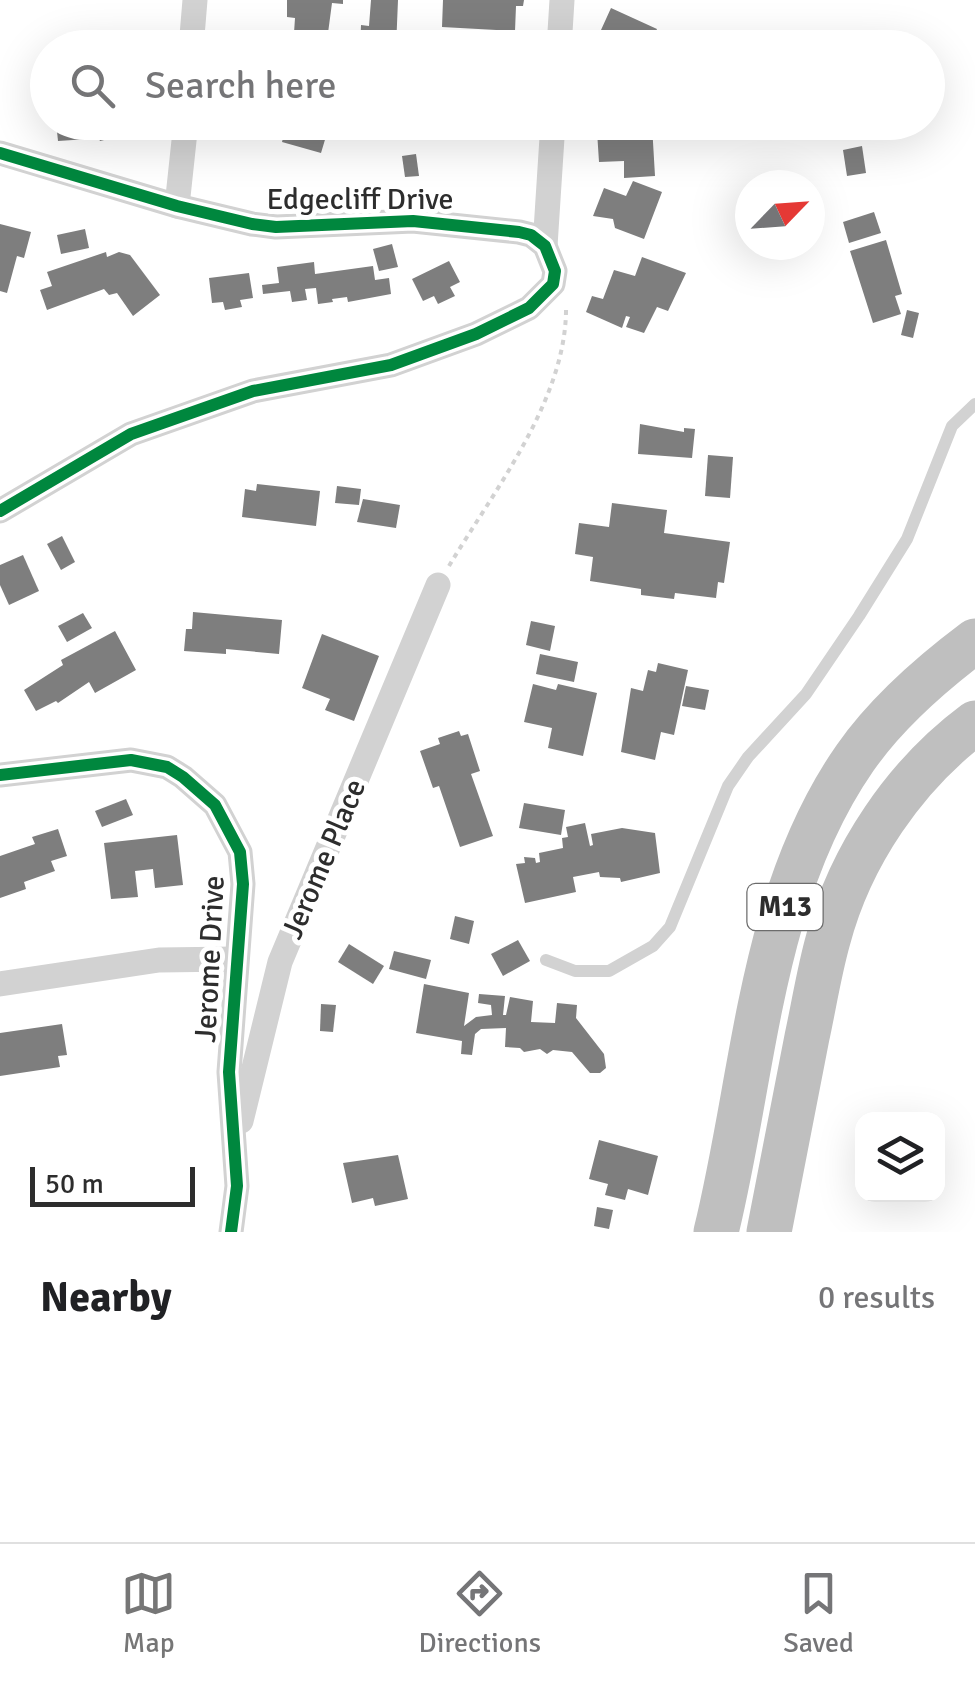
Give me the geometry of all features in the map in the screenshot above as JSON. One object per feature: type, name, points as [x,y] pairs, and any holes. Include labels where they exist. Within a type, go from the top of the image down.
[{"type":"highway","name":"M13","points":[[716,1232],[732,1168],[764,991],[784,909],[807,848],[855,757],[918,688],[975,641]]},
{"type":"highway","name":"M13","points":[[769,1232],[828,938],[846,888],[881,822],[913,782],[975,723]]},
{"type":"street","points":[[192,30],[195,0]]},
{"type":"street","points":[[560,30],[562,0]]},
{"type":"street","points":[[177,206],[184,140]]},
{"type":"street","points":[[0,511],[131,434],[253,391],[391,365],[428,353],[529,308],[553,284],[555,271],[545,246],[553,140]]},
{"type":"street","name":"Edgecliff Drive","points":[[0,153],[237,222],[276,226],[413,221],[498,228],[532,235],[545,246]]},
{"type":"street","name":"Jerome Place","points":[[236,1140],[280,962],[438,586]]},
{"type":"street","name":"Jerome Drive","points":[[0,775],[130,760],[168,767],[215,805],[240,852],[243,884],[229,1072],[237,1186],[232,1232]]},
{"type":"street","points":[[0,984],[159,960],[235,959]]},
{"type":"lane","points":[[546,960],[576,971],[609,970],[652,946],[670,927],[728,786],[748,757],[806,694],[858,616],[907,539],[952,426],[975,404]]},
{"type":"path","points":[[438,586],[545,406],[559,364],[567,306],[553,284]]},
{"type":"building","points":[[287,0],[343,0],[343,4],[332,3],[328,30],[294,30],[295,18],[287,17]]},
{"type":"building","points":[[371,0],[398,0],[397,30],[361,30],[361,25],[369,26]]},
{"type":"building","points":[[443,0],[524,0],[523,6],[516,6],[515,30],[442,27]]},
{"type":"building","points":[[611,8],[657,29],[657,30],[601,30]]},
{"type":"building","points":[[282,140],[325,140],[321,153]]},
{"type":"building","points":[[598,140],[653,140],[655,176],[624,178],[624,161],[599,162]]},
{"type":"building","points":[[862,146],[866,173],[847,176],[843,150]]},
{"type":"building","points":[[416,154],[419,176],[405,177],[402,156]]},
{"type":"building","points":[[633,181],[662,192],[644,239],[615,228],[613,219],[593,216],[604,188],[626,196]]},
{"type":"building","points":[[874,212],[881,233],[849,243],[843,222]]},
{"type":"building","points":[[0,224],[31,232],[24,258],[17,256],[7,293],[0,291]]},
{"type":"building","points":[[85,229],[89,248],[61,254],[57,235]]},
{"type":"building","points":[[886,240],[902,294],[895,296],[901,314],[873,323],[850,251]]},
{"type":"building","points":[[392,244],[398,267],[379,271],[373,249]]},
{"type":"building","points":[[106,252],[107,257],[119,252],[130,255],[160,295],[133,316],[117,293],[109,295],[104,289],[47,310],[40,290],[52,286],[47,272]]},
{"type":"building","points":[[642,257],[686,273],[668,311],[657,307],[644,333],[626,327],[630,317],[626,316],[622,328],[586,312],[592,296],[603,299],[614,270],[635,276]]},
{"type":"building","points":[[449,261],[460,282],[450,287],[455,296],[438,304],[434,296],[423,301],[412,279]]},
{"type":"building","points":[[314,262],[315,274],[373,266],[375,280],[389,278],[391,294],[348,302],[347,297],[332,299],[333,302],[318,304],[316,288],[305,289],[307,300],[292,302],[290,291],[263,294],[262,285],[279,283],[277,267]]},
{"type":"building","points":[[249,273],[253,298],[240,300],[242,307],[225,310],[223,302],[212,303],[209,278]]},
{"type":"building","points":[[907,310],[919,313],[913,338],[901,335]]},
{"type":"building","points":[[640,424],[684,432],[684,428],[695,429],[692,458],[638,454]]},
{"type":"building","points":[[708,455],[733,457],[730,498],[705,496]]},
{"type":"building","points":[[257,484],[320,491],[316,526],[242,517],[245,489],[256,491]]},
{"type":"building","points":[[337,486],[361,489],[359,505],[335,503]]},
{"type":"building","points":[[363,499],[400,505],[396,528],[357,522]]},
{"type":"building","points":[[612,503],[667,510],[664,533],[730,542],[724,583],[718,582],[716,598],[675,593],[674,599],[641,595],[641,589],[590,581],[593,557],[575,554],[579,523],[609,527]]},
{"type":"building","points":[[62,536],[75,562],[61,570],[47,544]]},
{"type":"building","points":[[23,555],[39,591],[9,605],[0,585],[0,565]]},
{"type":"building","points":[[193,612],[282,620],[279,654],[226,649],[226,654],[184,651]]},
{"type":"building","points":[[83,613],[92,628],[67,642],[58,626]]},
{"type":"building","points":[[531,621],[555,626],[550,651],[526,645]]},
{"type":"building","points":[[115,631],[136,670],[95,693],[89,682],[58,703],[36,711],[24,690],[63,665],[61,660]]},
{"type":"building","points":[[322,634],[379,656],[354,721],[325,710],[330,699],[302,688]]},
{"type":"building","points":[[540,654],[578,662],[574,682],[536,674]]},
{"type":"building","points":[[658,663],[688,670],[674,735],[661,732],[655,760],[621,752],[631,688],[643,691],[648,670],[656,672]]},
{"type":"building","points":[[533,684],[556,690],[558,684],[597,693],[583,756],[548,748],[552,728],[524,722]]},
{"type":"building","points":[[686,686],[709,690],[705,710],[682,706]]},
{"type":"building","points":[[459,731],[461,736],[468,734],[480,771],[471,774],[493,836],[460,847],[439,786],[433,788],[420,751],[440,744],[438,738]]},
{"type":"building","points":[[126,799],[133,815],[102,827],[95,811]]},
{"type":"building","points":[[524,803],[565,810],[561,835],[519,828]]},
{"type":"building","points":[[585,823],[590,846],[591,834],[622,828],[655,833],[660,873],[621,882],[620,878],[600,877],[599,872],[573,877],[576,892],[525,903],[516,864],[525,863],[524,857],[540,862],[539,853],[563,848],[562,838],[568,837],[566,827]]},
{"type":"building","points":[[58,829],[67,856],[51,861],[55,871],[24,882],[26,889],[0,898],[0,856],[35,844],[32,837]]},
{"type":"building","points":[[177,835],[183,885],[155,888],[153,869],[135,871],[138,897],[111,899],[104,843]]},
{"type":"building","points":[[455,916],[474,921],[469,944],[450,939]]},
{"type":"building","points":[[518,940],[530,961],[503,976],[491,954]]},
{"type":"building","points":[[349,944],[384,966],[373,984],[338,962]]},
{"type":"building","points":[[394,951],[431,960],[426,979],[389,969]]},
{"type":"building","points":[[424,984],[469,993],[464,1026],[476,1017],[492,1015],[491,1005],[478,1003],[479,994],[505,996],[503,1015],[510,997],[533,1001],[531,1022],[555,1023],[557,1003],[577,1005],[576,1018],[604,1054],[606,1068],[590,1073],[572,1052],[553,1050],[547,1054],[540,1049],[524,1052],[505,1047],[506,1028],[481,1029],[475,1034],[472,1055],[461,1054],[462,1041],[416,1033]]},
{"type":"building","points":[[321,1004],[336,1005],[333,1032],[320,1031]]},
{"type":"building","points":[[62,1024],[67,1055],[58,1056],[60,1067],[0,1076],[0,1033]]},
{"type":"building","points":[[599,1140],[658,1156],[648,1195],[628,1189],[625,1200],[605,1195],[608,1184],[589,1179]]},
{"type":"building","points":[[398,1155],[408,1199],[375,1206],[373,1198],[352,1203],[343,1163]]},
{"type":"building","points":[[597,1207],[613,1210],[609,1229],[594,1226]]},
{"type":"cycle path","points":[[0,153],[177,206],[252,224],[276,227],[413,221],[519,232],[531,235],[545,246],[555,271],[553,284],[529,308],[476,334],[391,365],[253,391],[131,434],[0,511]]},
{"type":"cycle path","points":[[0,775],[131,760],[167,767],[215,805],[240,852],[243,884],[229,1072],[237,1186],[231,1232]]}]
